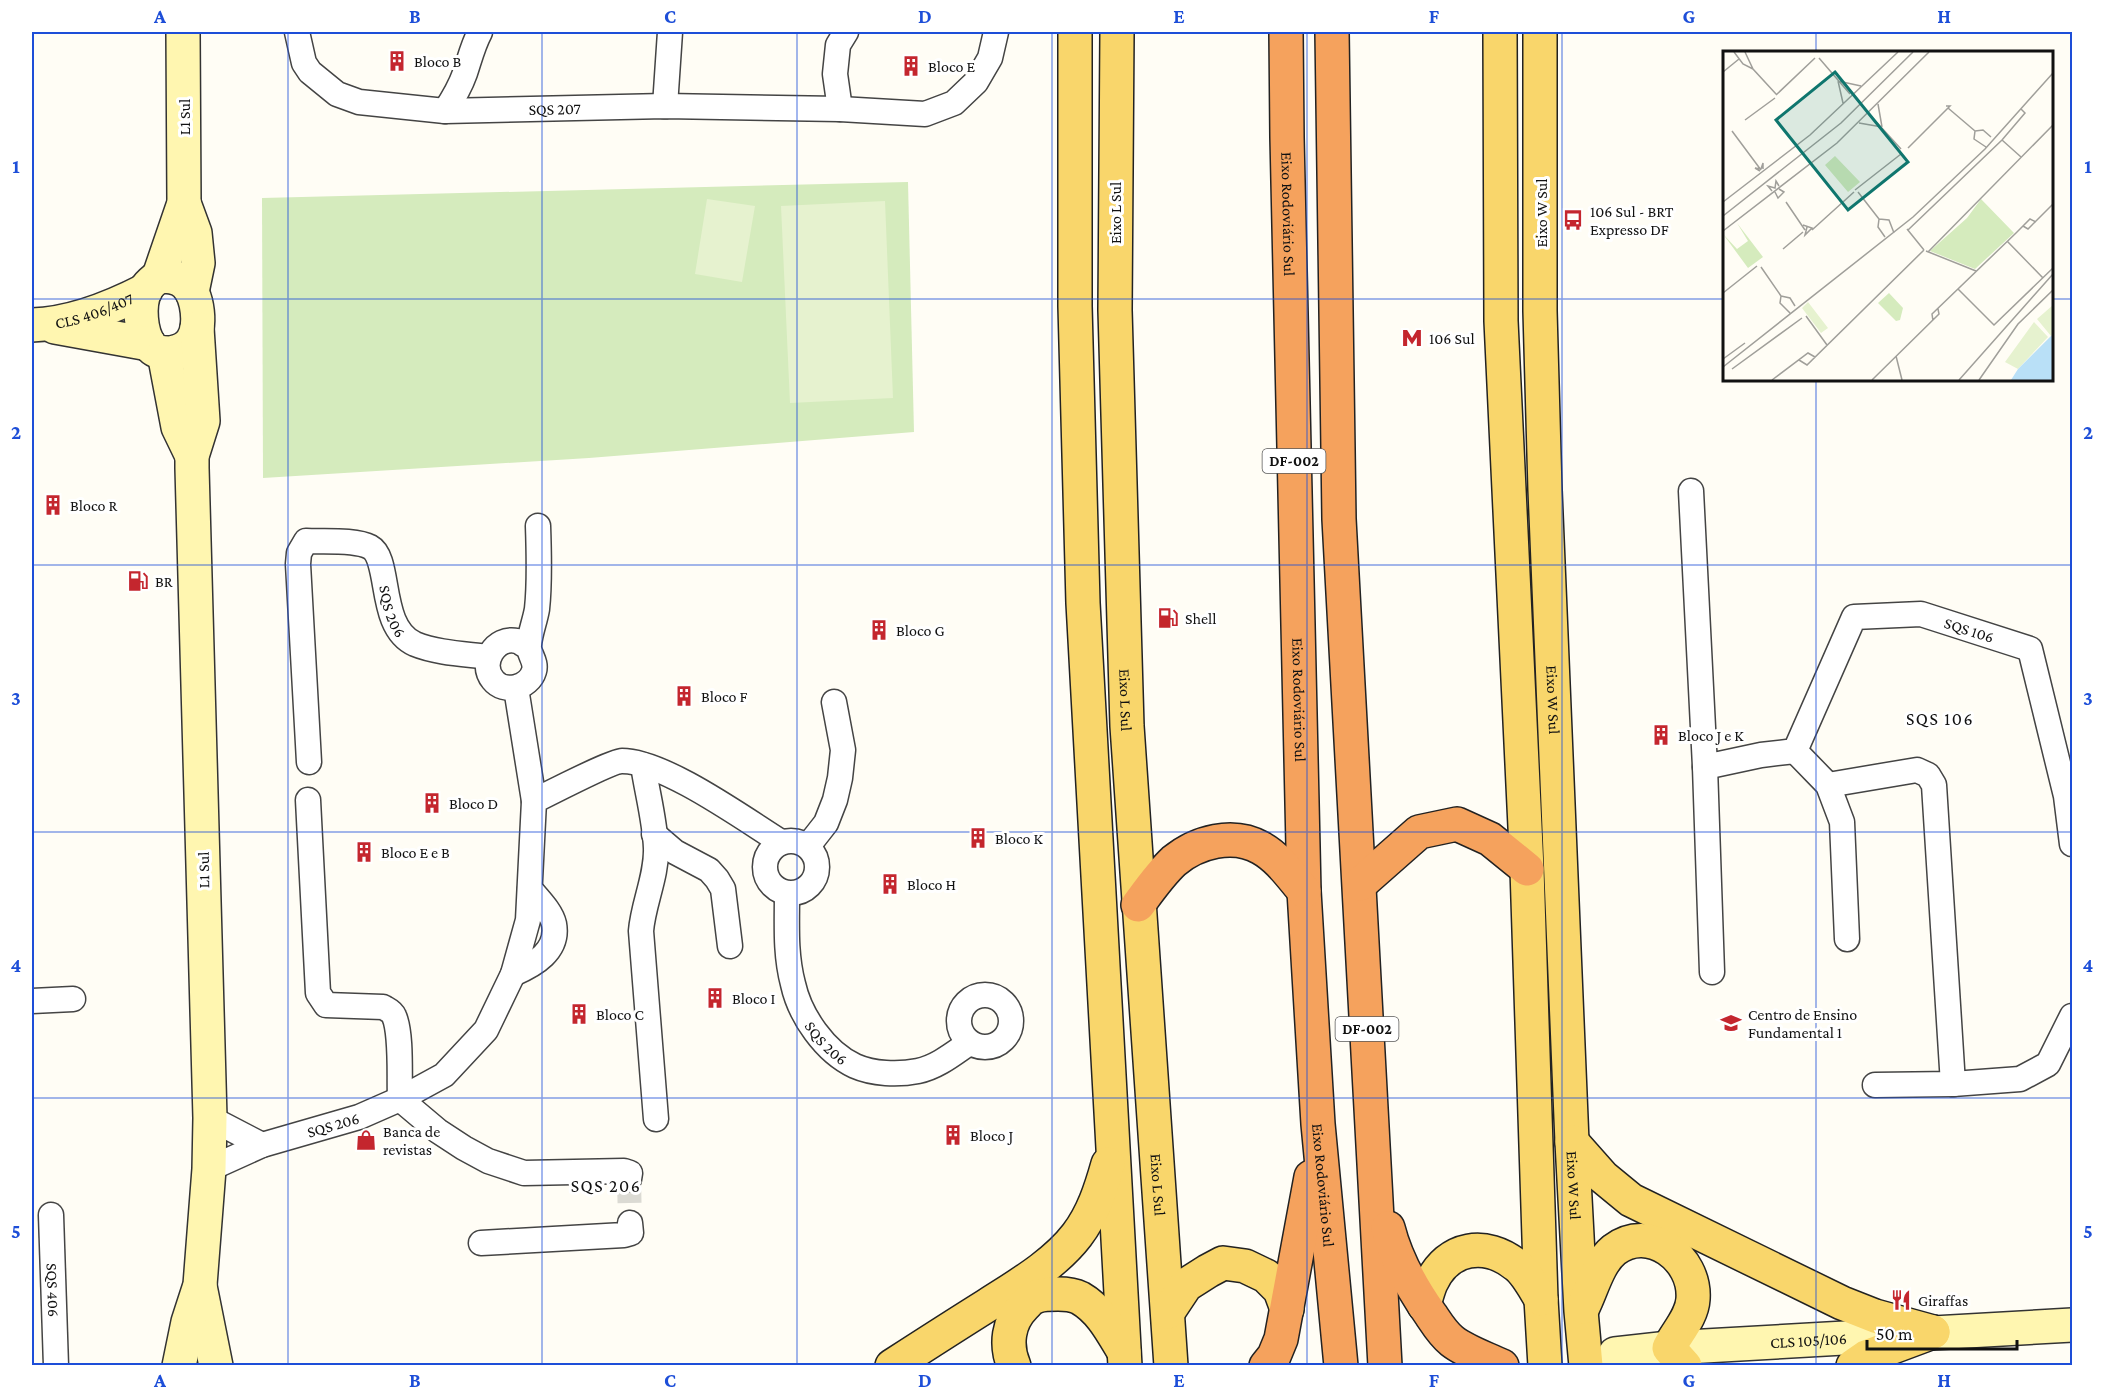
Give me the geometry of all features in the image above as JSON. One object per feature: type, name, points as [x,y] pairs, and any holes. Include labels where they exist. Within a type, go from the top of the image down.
[{"type":"highway","name":"Eixo Rodoviário Sul","points":[[1286,32],[1304,891],[1318,1124],[1341,1365]]},
{"type":"highway","name":"DF-002","points":[[1332,32],[1339,519],[1385,1365]]},
{"type":"highway","points":[[1360,884],[1419,832],[1457,824],[1490,839],[1527,870]]},
{"type":"highway","points":[[1138,905],[1174,861],[1196,847],[1217,841],[1237,839],[1261,847],[1281,864],[1304,891]]},
{"type":"highway","points":[[1266,1365],[1274,1356],[1281,1339],[1306,1209],[1318,1124]]},
{"type":"highway","points":[[1374,1174],[1392,1243],[1402,1267],[1424,1305],[1451,1341],[1470,1351],[1526,1365]]},
{"type":"main road","points":[[1075,32],[1075,306],[1083,603],[1125,1359]]},
{"type":"main road","name":"Eixo L Sul","points":[[1117,32],[1115,310],[1127,726],[1171,1365]]},
{"type":"main road","points":[[1500,32],[1501,321],[1527,870],[1541,1299],[1526,1365]]},
{"type":"main road","name":"Eixo W Sul","points":[[1540,32],[1540,311],[1544,468],[1572,1142],[1581,1311],[1600,1360]]},
{"type":"main road","points":[[892,1365],[1018,1286],[1062,1252],[1077,1235],[1091,1212],[1102,1188],[1113,1142]]},
{"type":"main road","points":[[1572,1142],[1603,1177],[1631,1200],[1842,1303],[1875,1316],[1933,1332]]},
{"type":"main road","points":[[1581,1311],[1600,1267],[1613,1251],[1629,1242],[1649,1240],[1674,1251],[1685,1266],[1692,1283],[1693,1299],[1677,1357]]},
{"type":"main road","points":[[1424,1305],[1431,1283],[1442,1266],[1453,1257],[1468,1250],[1502,1255],[1519,1266],[1541,1299]]},
{"type":"main road","points":[[1168,1312],[1186,1285],[1223,1263],[1245,1266],[1266,1276],[1280,1290],[1287,1309]]},
{"type":"main road","points":[[1014,1365],[1008,1340],[1011,1325],[1021,1309],[1034,1297],[1049,1294],[1079,1297],[1092,1307],[1106,1321],[1125,1359]]},
{"type":"main road","points":[[1852,1365],[1933,1332]]},
{"type":"street","name":"L1 Sul","points":[[183,32],[184,203],[195,233],[198,263],[192,292]]},
{"type":"street","name":"SQS 207","points":[[297,32],[304,63],[310,72],[337,94],[359,102],[445,111],[664,106],[840,109],[925,114],[954,104],[976,82],[990,58],[996,32]]},
{"type":"street","points":[[445,111],[465,73],[473,45],[480,32]]},
{"type":"street","points":[[664,106],[670,32]]},
{"type":"street","points":[[840,109],[837,99],[836,65],[838,45],[846,32]]},
{"type":"street","name":"L1 Sul","points":[[153,283],[184,203]]},
{"type":"street","points":[[176,278],[185,282],[192,292],[197,328],[192,341],[174,352],[157,349],[144,336],[143,298],[153,283],[176,278]]},
{"type":"street","name":"CLS 406/407","points":[[36,324],[95,313],[119,304],[153,283]]},
{"type":"street","name":"CLS 406/407","points":[[36,324],[157,349]]},
{"type":"street","name":"L1 Sul","points":[[179,1365],[188,1322],[200,1285],[209,1169],[210,1118],[192,456],[203,421],[197,328]]},
{"type":"street","name":"L1 Sul","points":[[157,349],[178,427],[192,456]]},
{"type":"street","points":[[1691,491],[1705,767],[1712,972]]},
{"type":"street","points":[[529,648],[539,591],[538,526]]},
{"type":"street","name":"SQS 206","points":[[309,762],[299,553],[306,541],[360,543],[376,552],[389,610],[400,631],[407,638],[415,644],[440,650],[488,657]]},
{"type":"street","name":"SQS 106","points":[[1795,751],[1854,617],[1921,614],[2030,649],[2066,796],[2073,844]]},
{"type":"street","points":[[506,641],[518,641],[529,648],[534,659],[534,671],[527,682],[516,688],[504,687],[493,681],[488,670],[488,657],[495,647],[506,641]]},
{"type":"street","name":"SQS 206","points":[[209,1169],[262,1144],[359,1117],[400,1099],[444,1074],[486,1030],[513,974],[528,920],[534,801],[516,688]]},
{"type":"street","points":[[807,846],[826,823],[840,778],[843,750],[834,702]]},
{"type":"street","points":[[1705,767],[1761,755],[1795,751],[1828,785],[1842,822],[1846,939]]},
{"type":"street","points":[[534,801],[620,760],[643,765],[685,783],[781,842]]},
{"type":"street","points":[[643,765],[656,849],[654,868],[642,914],[641,931],[656,1119]]},
{"type":"street","points":[[1828,785],[1917,770],[1928,775],[1934,785],[1953,1084]]},
{"type":"street","points":[[308,800],[318,993],[326,1005],[383,1007],[391,1011],[398,1029],[400,1099],[438,1131],[464,1148],[497,1164],[524,1173],[624,1171],[630,1173],[629,1179]]},
{"type":"street","points":[[654,834],[675,852],[709,870],[717,879],[723,890],[730,946]]},
{"type":"street","points":[[795,840],[807,846],[816,856],[818,870],[812,883],[801,892],[787,894],[774,888],[766,877],[764,863],[770,850],[781,842],[795,840]]},
{"type":"street","name":"SQS 206","points":[[787,894],[786,948],[793,986],[802,1011],[819,1036],[839,1056],[855,1066],[876,1072],[918,1071],[937,1064],[969,1043]]},
{"type":"street","points":[[32,1001],[73,999]]},
{"type":"street","points":[[1875,1085],[1953,1084],[2020,1079],[2048,1064],[2073,1016]]},
{"type":"street","points":[[210,1118],[262,1144]]},
{"type":"street","name":"SQS 406","points":[[51,1215],[56,1365]]},
{"type":"street","points":[[481,1243],[624,1235],[631,1233],[630,1223]]},
{"type":"street","name":"L1 Sul","points":[[200,1285],[216,1365]]},
{"type":"street","name":"CLS 105/106","points":[[1600,1360],[1677,1357],[1933,1332],[2073,1325]]},
{"type":"green space","points":[[908,182],[914,432],[589,458],[263,478],[262,198]]},
{"type":"green space","points":[[707,199],[755,206],[742,282],[695,274]]},
{"type":"green space","points":[[885,201],[893,398],[790,403],[781,206]]},
{"type":"tunnel","points":[[629,1179],[630,1223]]},
{"type":"place","name":"Bloco B","points":[[397,61]]},
{"type":"place","name":"Bloco E","points":[[911,66]]},
{"type":"place","name":"106 Sul - BRT Expresso DF","points":[[1573,220]]},
{"type":"place","name":"106 Sul","points":[[1412,338]]},
{"type":"place","name":"Bloco R","points":[[53,505]]},
{"type":"place","name":"BR","points":[[138,581]]},
{"type":"place","name":"Shell","points":[[1168,618]]},
{"type":"place","name":"Bloco G","points":[[879,630]]},
{"type":"place","name":"Bloco F","points":[[684,696]]},
{"type":"place","name":"Bloco J e K","points":[[1661,735]]},
{"type":"place","name":"Bloco D","points":[[432,803]]},
{"type":"place","name":"Bloco K","points":[[978,838]]},
{"type":"place","name":"Bloco E e B","points":[[364,852]]},
{"type":"place","name":"Bloco H","points":[[890,884]]},
{"type":"place","name":"Bloco I","points":[[715,998]]},
{"type":"place","name":"Bloco C","points":[[579,1014]]},
{"type":"place","name":"Centro de Ensino Fundamental 1","points":[[1731,1023]]},
{"type":"place","name":"Bloco J","points":[[953,1135]]},
{"type":"place","name":"Banca de revistas","points":[[366,1140]]},
{"type":"place","name":"Giraffas","points":[[1901,1300]]},
{"type":"district","name":"SQS 106","points":[[1940,719]]},
{"type":"district","name":"SQS 206","points":[[606,1186]]}]
